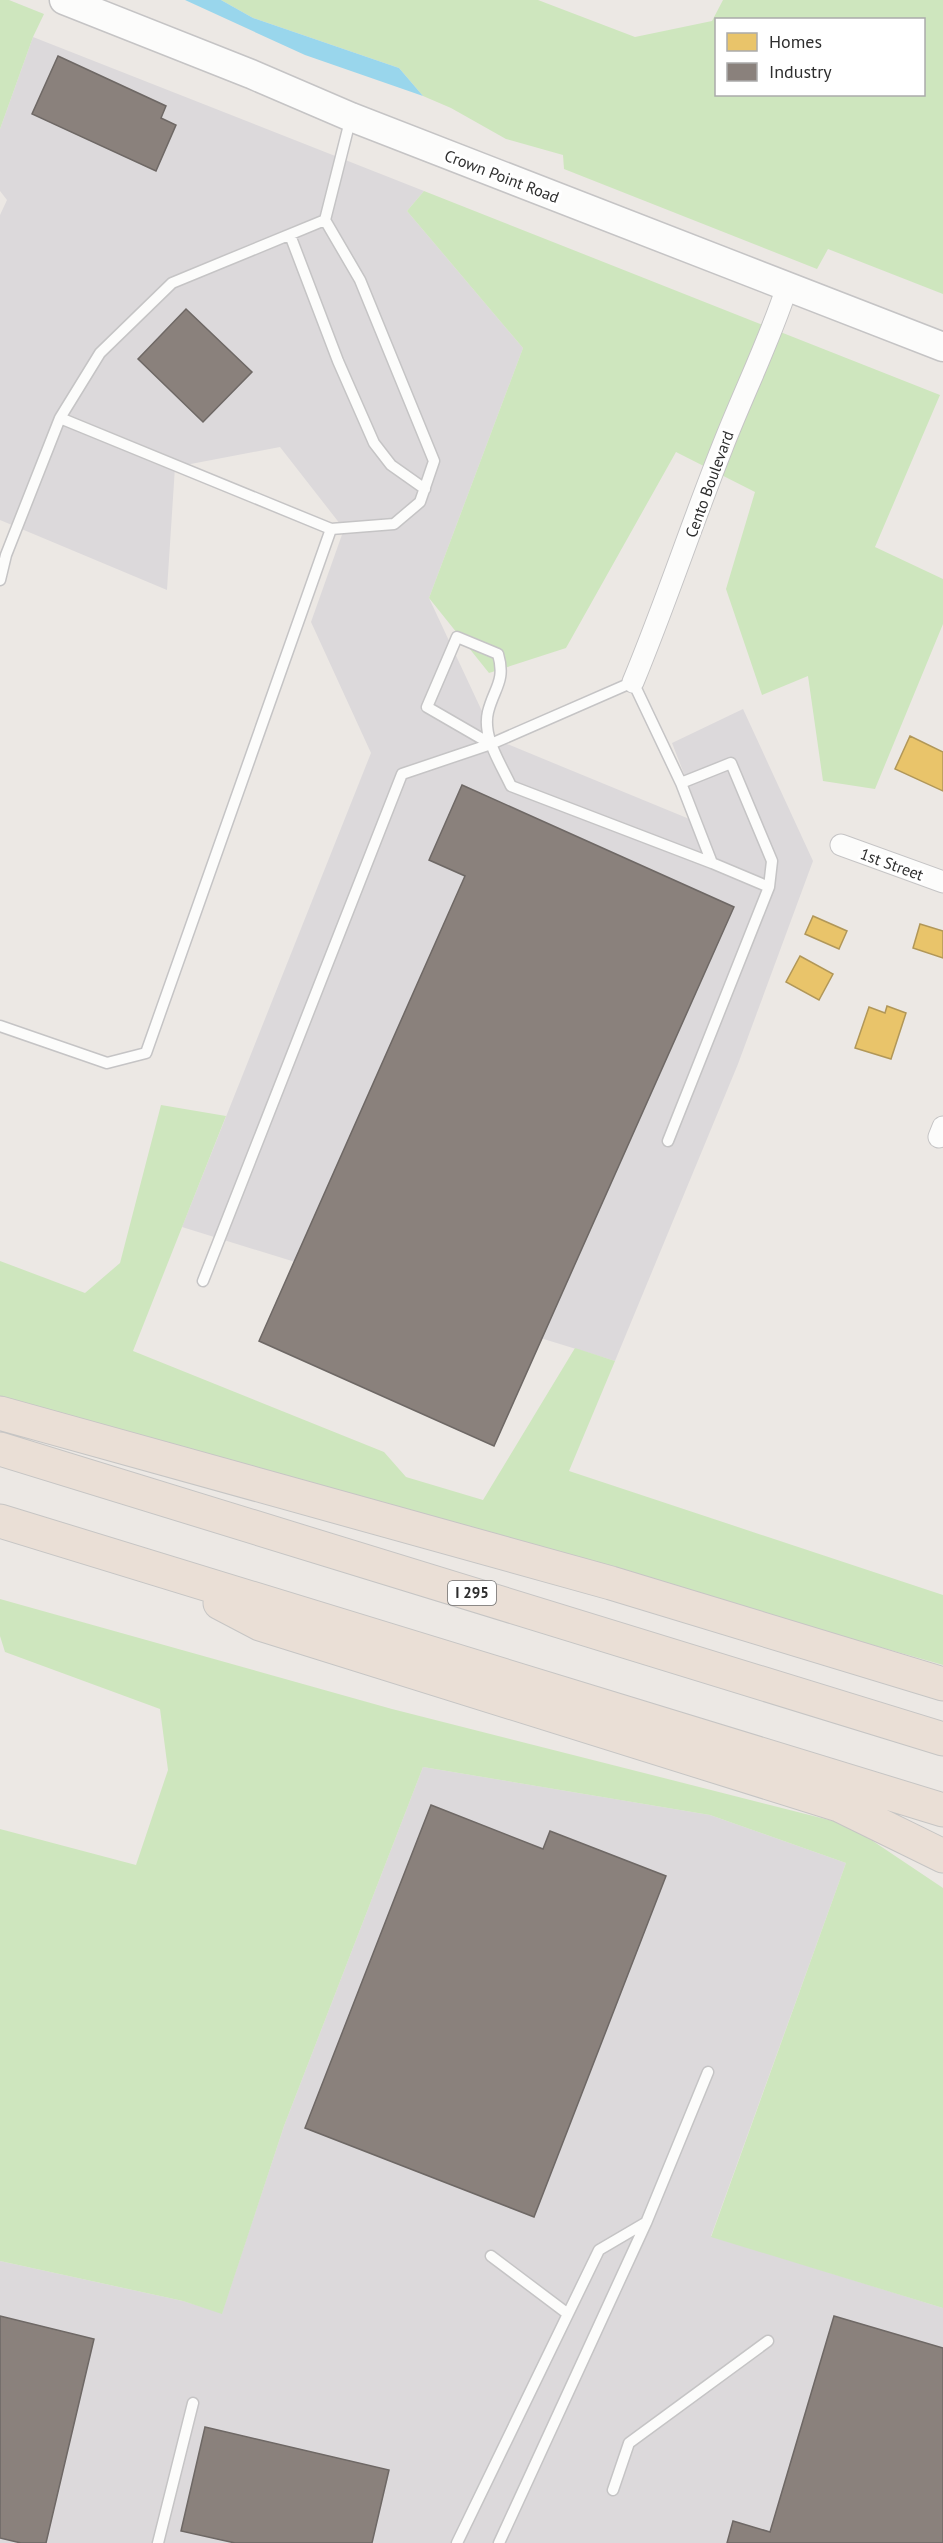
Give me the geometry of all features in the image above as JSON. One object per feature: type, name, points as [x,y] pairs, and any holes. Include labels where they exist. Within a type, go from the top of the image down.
[{"type":"highway","points":[[0,1413],[599,1580],[943,1684]]},
{"type":"highway","name":"I 295","points":[[0,1449],[943,1739]]},
{"type":"highway","points":[[0,1521],[943,1810]]},
{"type":"highway","points":[[152,1567],[260,1624],[839,1805],[943,1856]]},
{"type":"highway","points":[[591,1631],[654,1628],[943,1716]]},
{"type":"main road","name":"Crown Point Road","points":[[64,0],[251,74],[351,117],[943,346]]},
{"type":"street","name":"Cento Boulevard","points":[[633,682],[669,593],[723,444],[775,323],[787,287]]},
{"type":"street","name":"1st Street","points":[[841,845],[943,882]]},
{"type":"lane","points":[[60,418],[331,529],[394,524],[420,502],[434,461],[360,280],[325,220],[351,117]]},
{"type":"lane","points":[[0,580],[6,555],[60,418],[100,353],[172,283],[325,220]]},
{"type":"lane","points":[[290,235],[338,361],[374,443],[391,465],[425,489]]},
{"type":"lane","points":[[0,1026],[107,1063],[146,1053],[331,529]]},
{"type":"lane","points":[[491,744],[427,707],[457,637],[498,654],[503,670],[488,714],[491,744],[512,786],[769,887]]},
{"type":"lane","points":[[203,1281],[402,774],[491,744],[633,682],[681,783],[712,863]]},
{"type":"lane","points":[[668,1141],[769,887],[772,861],[731,764],[681,783]]},
{"type":"lane","points":[[499,2543],[646,2223],[708,2072]]},
{"type":"lane","points":[[457,2543],[599,2250],[646,2223]]},
{"type":"lane","points":[[491,2256],[568,2314]]},
{"type":"lane","points":[[614,2490],[629,2443],[768,2341]]},
{"type":"lane","points":[[158,2543],[193,2403]]},
{"type":"shaded area","points":[[33,37],[424,191],[407,211],[523,348],[429,598],[495,739],[704,825],[672,743],[743,709],[813,861],[738,1064],[615,1361],[182,1227],[371,753],[311,622],[344,529],[280,447],[175,467],[167,590],[0,520],[0,215],[7,200],[0,191],[0,129]]},
{"type":"shaded area","points":[[423,1767],[710,1815],[846,1863],[711,2236],[943,2308],[943,2543],[0,2543],[0,2261],[183,2301],[222,2313],[284,2126]]},
{"type":"green space","points":[[0,0],[9,0],[44,14],[33,37],[0,129]]},
{"type":"green space","points":[[221,0],[538,0],[635,37],[712,21],[723,0],[943,0],[943,294],[828,249],[817,269],[564,169],[563,155],[506,139],[451,108],[423,96],[399,68],[253,18]]},
{"type":"green space","points":[[424,191],[940,395],[875,547],[943,579],[943,624],[875,789],[823,781],[808,676],[762,695],[726,589],[755,492],[676,452],[566,648],[489,673],[429,598],[523,348],[407,211]]},
{"type":"green space","points":[[161,1105],[226,1116],[133,1351],[384,1452],[406,1477],[483,1500],[575,1348],[615,1361],[569,1471],[943,1595],[943,1665],[0,1396],[0,1261],[85,1293],[120,1263]]},
{"type":"green space","points":[[0,1599],[392,1709],[849,1825],[943,1888],[943,2308],[711,2237],[846,1863],[710,1815],[423,1767],[284,2126],[222,2314],[183,2301],[0,2261],[0,1829],[136,1865],[168,1770],[160,1709],[5,1652],[0,1636]]},
{"type":"water","points":[[185,0],[221,0],[253,18],[399,68],[423,96],[305,55]]},
{"type":"building: Homes","points":[[910,736],[943,752],[943,791],[895,769]]},
{"type":"building: Homes","points":[[813,916],[847,931],[839,949],[805,934]]},
{"type":"building: Homes","points":[[920,924],[943,931],[943,958],[913,948]]},
{"type":"building: Homes","points":[[800,956],[833,974],[819,1000],[786,982]]},
{"type":"building: Homes","points":[[887,1006],[906,1013],[891,1059],[855,1048],[869,1007],[885,1013]]},
{"type":"building: Industry","points":[[58,56],[166,106],[161,118],[176,125],[156,171],[32,114]]},
{"type":"building: Industry","points":[[186,309],[252,372],[203,422],[138,359]]},
{"type":"building: Industry","points":[[462,785],[734,907],[494,1446],[259,1341],[465,876],[429,860]]},
{"type":"building: Industry","points":[[431,1805],[543,1849],[550,1831],[666,1876],[534,2217],[305,2128]]},
{"type":"building: Industry","points":[[0,2316],[94,2339],[46,2543],[21,2543],[0,2538]]},
{"type":"building: Industry","points":[[834,2316],[943,2348],[943,2543],[727,2543],[733,2521],[770,2532]]},
{"type":"building: Industry","points":[[205,2427],[389,2470],[372,2543],[235,2543],[181,2531]]}]
